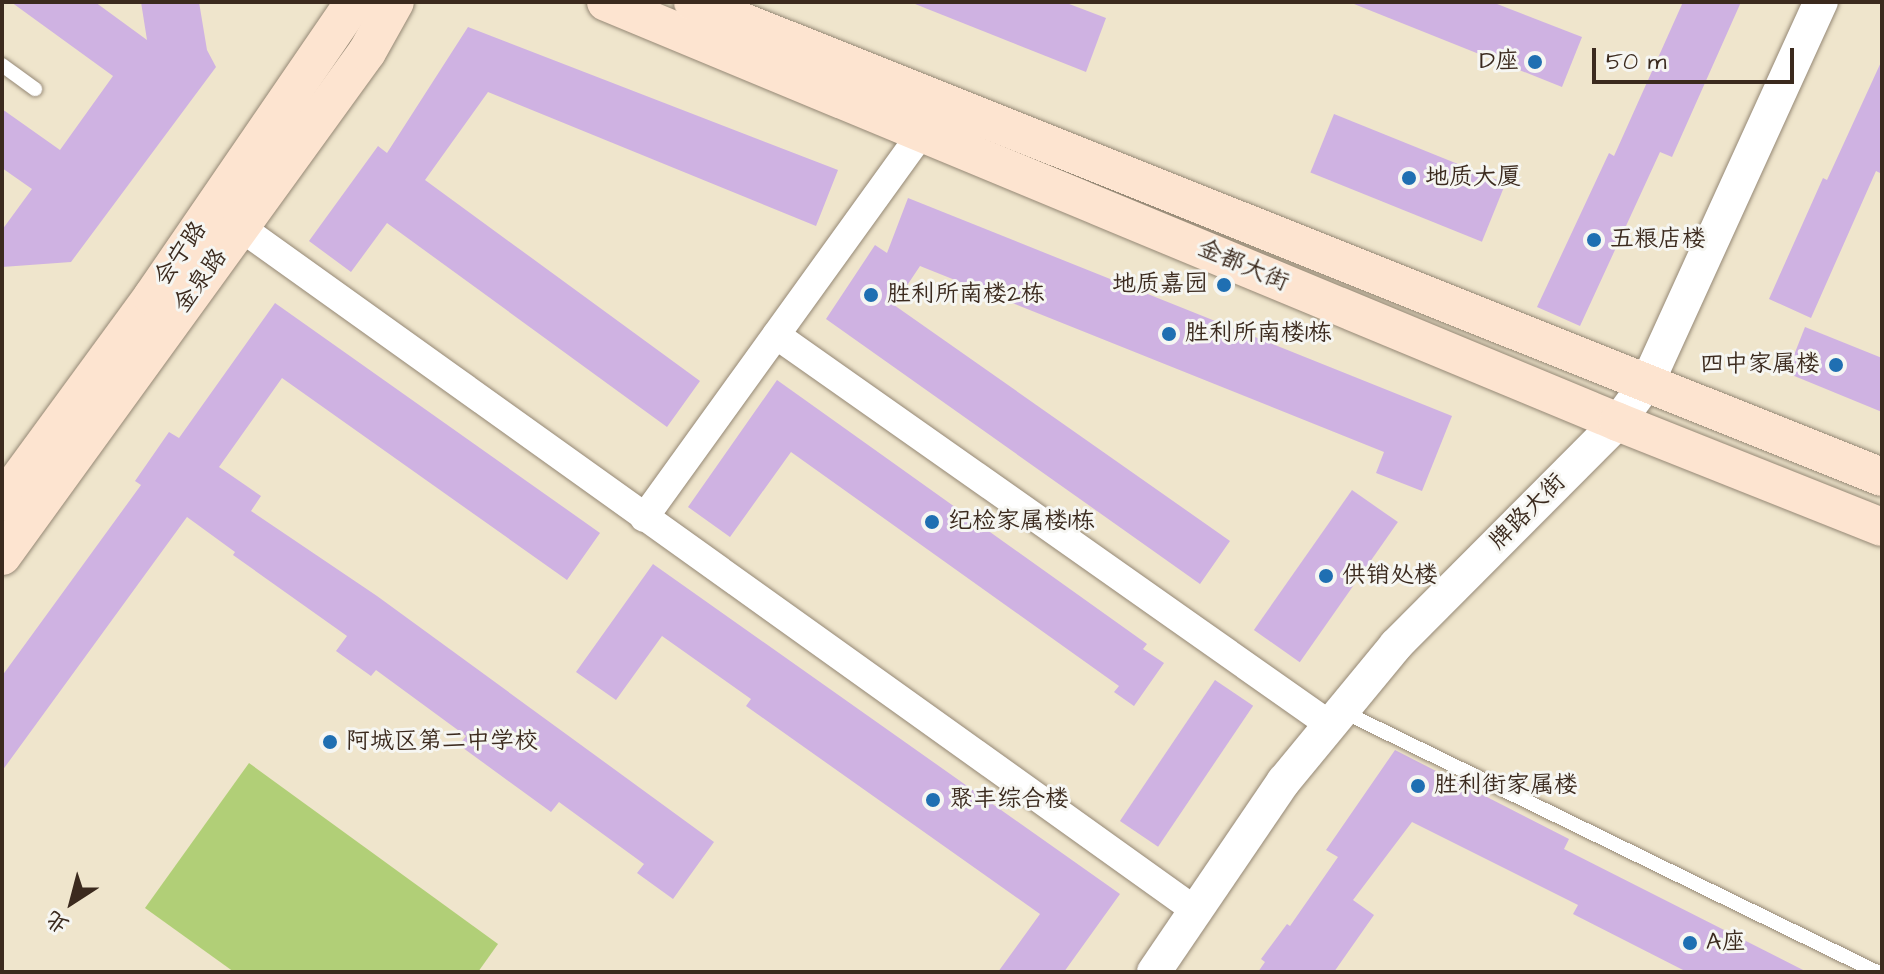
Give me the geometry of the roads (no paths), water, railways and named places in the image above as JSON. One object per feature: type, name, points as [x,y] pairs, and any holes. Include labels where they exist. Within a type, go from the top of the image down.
[{"type":"main road","name":"会宁路","points":[[2,502],[152,297],[354,2]]},
{"type":"main road","name":"金泉路","points":[[2,556],[367,52],[395,2]]},
{"type":"main road","name":"金都大街","points":[[606,2],[1618,422],[1882,527]]},
{"type":"main road","name":"金都大街","points":[[693,2],[1882,477]]},
{"type":"street","name":"牌路大街","points":[[1154,972],[1284,781],[1396,645],[1618,422],[1648,381],[1821,2]]},
{"type":"street","points":[[644,518],[922,133]]},
{"type":"street","points":[[240,227],[1196,911]]},
{"type":"street","points":[[776,335],[1336,718]]},
{"type":"lane","points":[[2,65],[35,89]]},
{"type":"lane","points":[[1336,718],[1877,972]]},
{"type":"place","name":"D座","points":[[1535,62]]},
{"type":"place","name":"地质大厦","points":[[1409,178]]},
{"type":"place","name":"五粮店楼","points":[[1594,240]]},
{"type":"place","name":"地质嘉园","points":[[1224,285]]},
{"type":"place","name":"胜利所南楼2栋","points":[[871,295]]},
{"type":"place","name":"胜利所南楼1栋","points":[[1169,334]]},
{"type":"place","name":"四中家属楼","points":[[1836,365]]},
{"type":"place","name":"纪检家属楼1栋","points":[[932,522]]},
{"type":"place","name":"供销处楼","points":[[1326,576]]},
{"type":"place","name":"阿城区第二中学校","points":[[330,742]]},
{"type":"place","name":"胜利街家属楼","points":[[1418,786]]},
{"type":"place","name":"聚丰综合楼","points":[[933,800]]},
{"type":"place","name":"A座","points":[[1690,943]]}]
